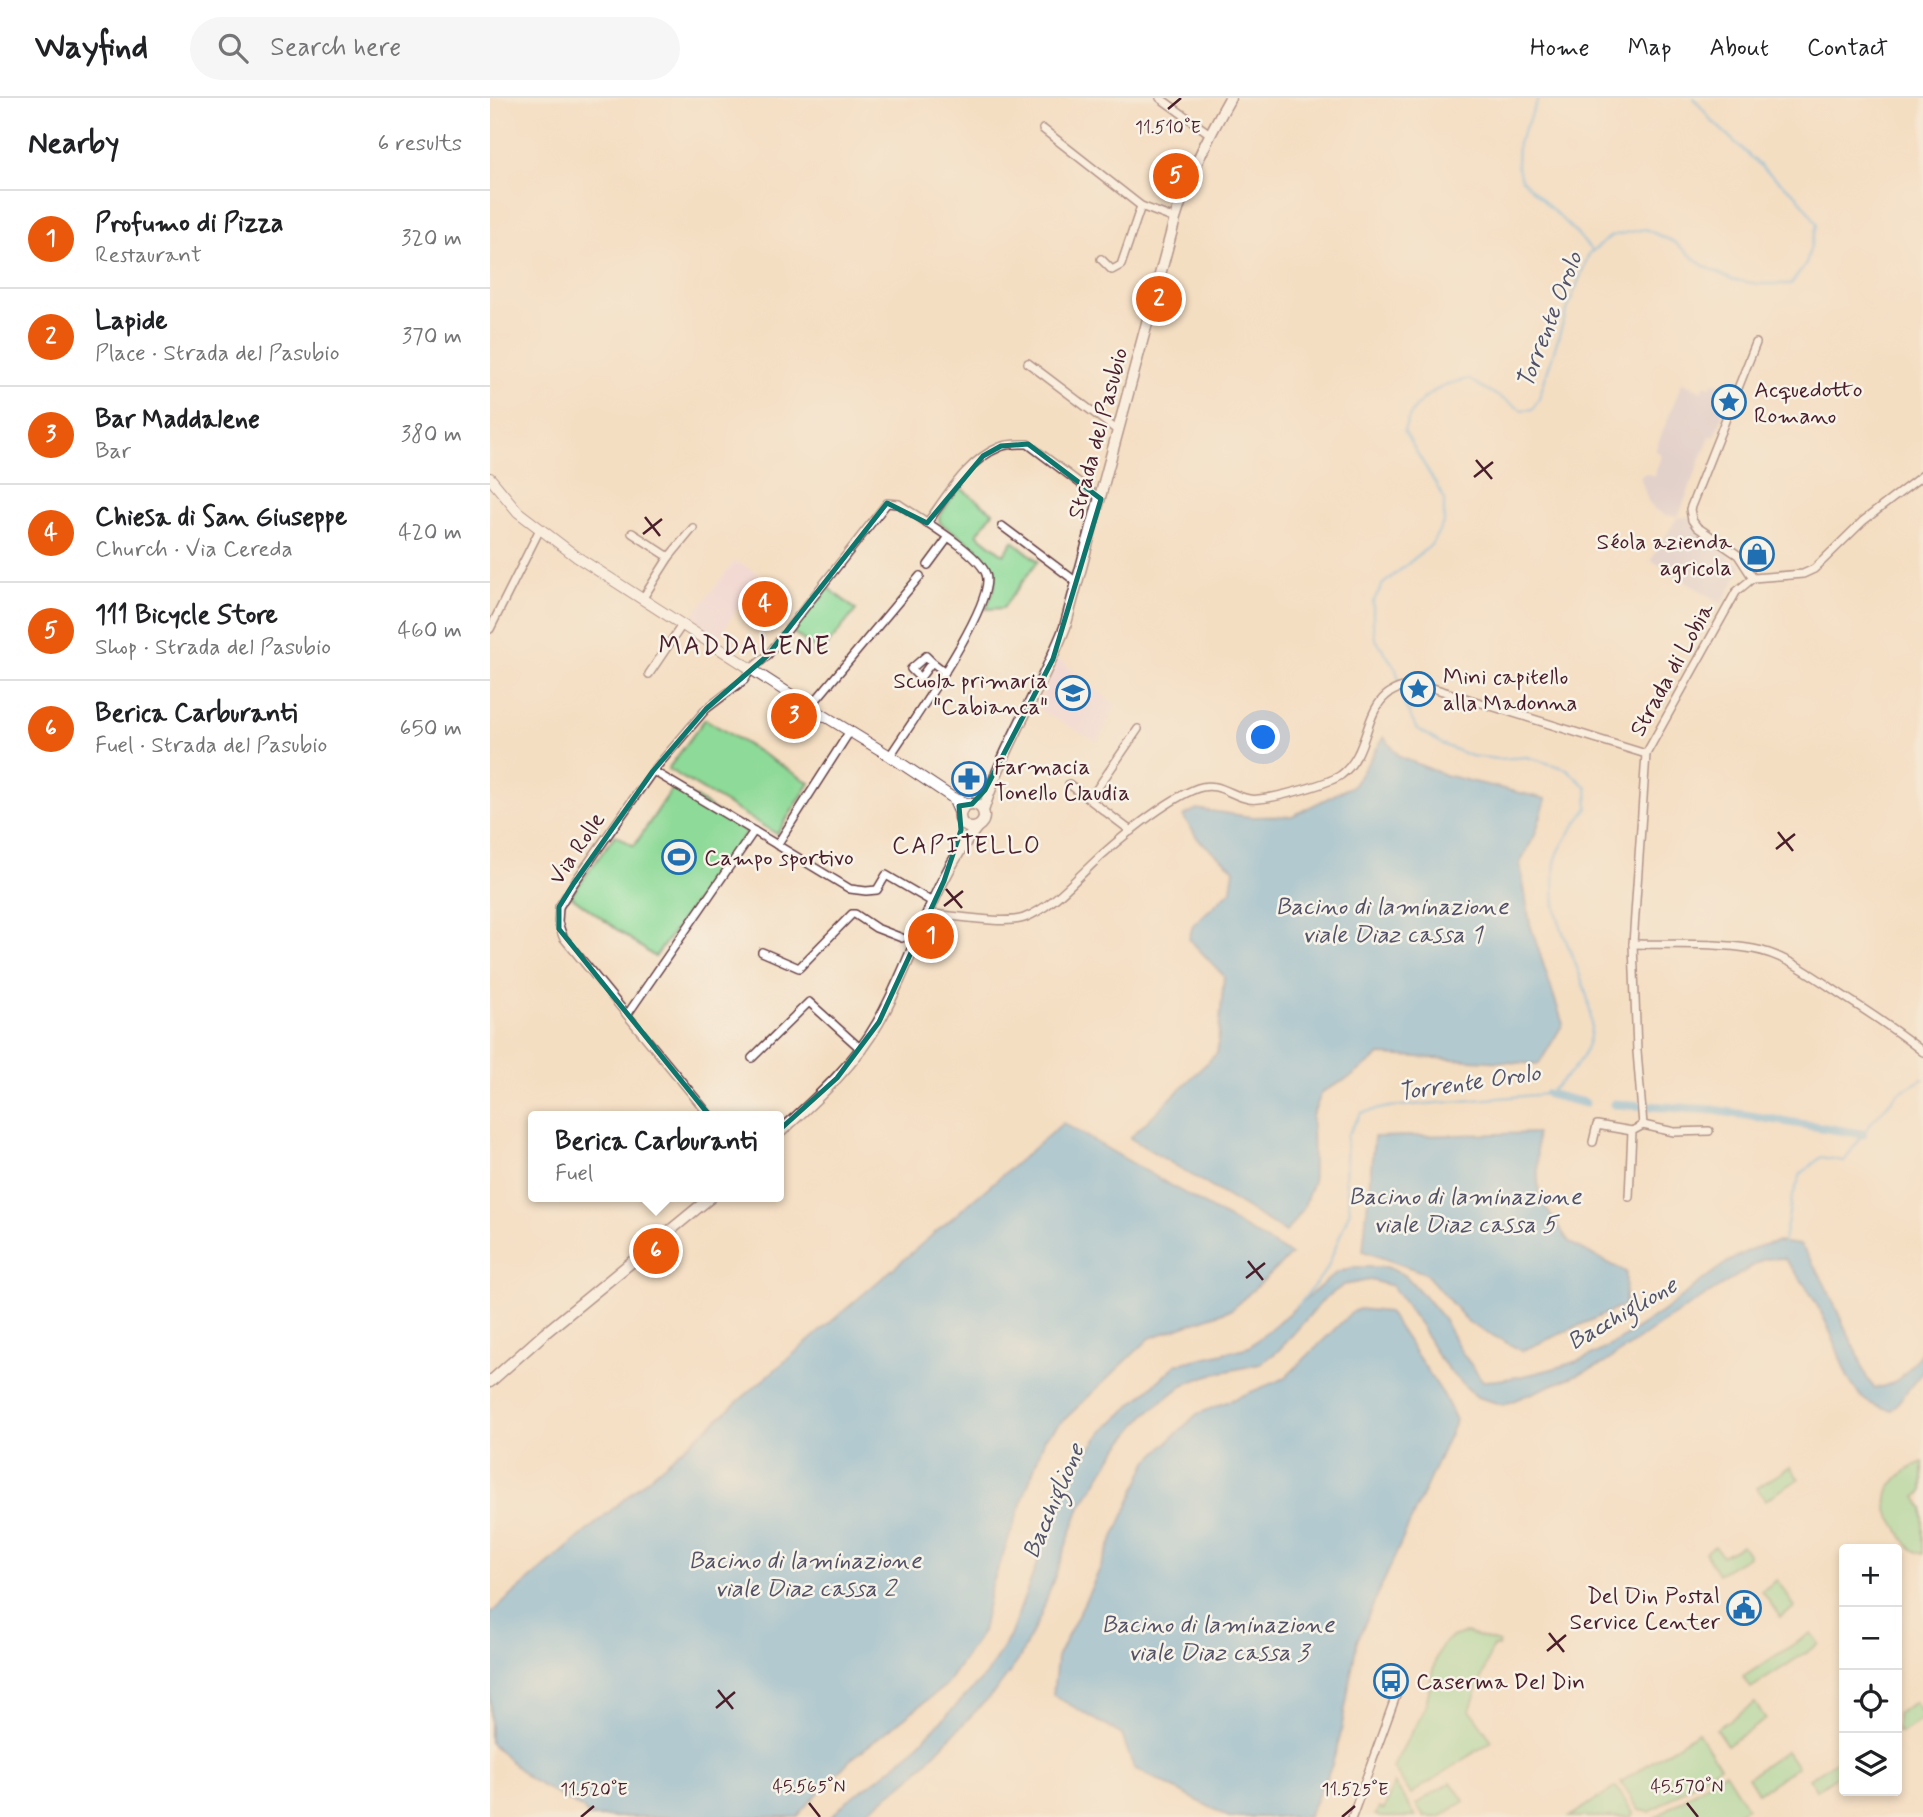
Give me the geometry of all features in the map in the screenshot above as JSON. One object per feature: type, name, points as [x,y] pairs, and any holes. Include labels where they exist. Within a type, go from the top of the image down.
[{"type":"main road","name":"Strada del Pasubio","points":[[983,811],[1006,755],[1053,659],[1078,583],[1175,219],[1185,188],[1230,98]]},
{"type":"main road","name":"Strada del Pasubio","points":[[970,804],[985,790],[1006,755]]},
{"type":"main road","points":[[784,1130],[862,1050],[879,1022],[908,941],[929,914],[962,847],[983,821],[983,811],[970,804],[960,818],[959,839],[944,881]]},
{"type":"main road","points":[[960,818],[968,828],[977,827]]},
{"type":"main road","points":[[490,1382],[545,1333],[705,1202]]},
{"type":"street","points":[[1160,98],[1210,134]]},
{"type":"street","points":[[1043,129],[1142,206],[1175,219]]},
{"type":"street","points":[[1101,259],[1112,270],[1121,265],[1142,206]]},
{"type":"street","points":[[1756,343],[1690,509],[1692,520],[1697,527],[1738,555],[1753,578],[1803,574],[1814,569],[1863,522],[1923,475]]},
{"type":"street","points":[[1028,363],[1118,431]]},
{"type":"street","points":[[890,756],[945,672],[980,607],[988,585],[982,566],[927,523],[963,474],[1001,446],[1028,444],[1101,499]]},
{"type":"street","points":[[490,478],[518,512],[577,557],[953,798],[970,804]]},
{"type":"street","name":"Via Rolle","points":[[706,1111],[563,937],[559,929],[558,915],[574,883],[653,771],[698,718],[720,696],[744,680],[751,669],[767,656],[887,503],[899,504],[927,523]]},
{"type":"street","points":[[1002,526],[1078,583]]},
{"type":"street","points":[[643,598],[669,557],[693,528]]},
{"type":"street","points":[[490,629],[540,529]]},
{"type":"street","points":[[632,533],[669,557]]},
{"type":"street","points":[[928,565],[948,538]]},
{"type":"street","points":[[810,708],[920,576]]},
{"type":"street","name":"Strada di Lobia","points":[[929,914],[1006,920],[1023,918],[1053,900],[1131,831],[1184,793],[1203,786],[1219,787],[1249,799],[1325,783],[1352,764],[1370,718],[1393,689],[1423,685],[1646,754],[1736,592],[1753,578]]},
{"type":"street","points":[[649,674],[682,625]]},
{"type":"street","points":[[932,662],[945,672]]},
{"type":"street","points":[[1090,799],[1138,729]]},
{"type":"street","points":[[777,845],[850,731]]},
{"type":"street","points":[[1643,1125],[1636,1051],[1633,944],[1646,754]]},
{"type":"street","points":[[653,771],[850,889],[877,890],[886,875],[934,903]]},
{"type":"street","points":[[1069,784],[1131,831]]},
{"type":"street","points":[[953,798],[960,818]]},
{"type":"street","points":[[627,1015],[754,831]]},
{"type":"street","points":[[762,952],[800,968],[852,914],[876,928],[908,941]]},
{"type":"street","points":[[1633,944],[1751,948],[1770,953],[1831,988],[1923,1052]]},
{"type":"street","points":[[752,1058],[809,1002],[862,1050]]},
{"type":"street","points":[[1593,1142],[1597,1125],[1632,1131],[1643,1125],[1674,1132],[1709,1131]]},
{"type":"street","points":[[1629,1197],[1632,1131]]},
{"type":"street","points":[[1352,1817],[1402,1679]]},
{"type":"highlighted area","points":[[1028,444],[1101,499],[1053,659],[985,790],[972,804],[959,806],[961,830],[944,881],[879,1022],[837,1078],[756,1151],[738,1151],[559,929],[559,907],[653,771],[706,709],[767,656],[887,503],[927,523],[983,456],[1001,446]]},
{"type":"shaded area","points":[[1682,382],[1702,391],[1705,384],[1711,387],[1713,382],[1731,389],[1715,437],[1710,436],[1678,516],[1665,515],[1654,509],[1648,501],[1640,476],[1646,473],[1654,476],[1662,454],[1655,451]]},
{"type":"shaded area","points":[[1689,517],[1731,553],[1729,557],[1743,566],[1722,604],[1651,560],[1677,518]]},
{"type":"shaded area","points":[[735,561],[759,574],[719,637],[690,620]]},
{"type":"shaded area","name":"Scuola primaria \"Cabianca\"","points":[[1058,658],[1116,705],[1098,742],[1037,708]]},
{"type":"green space","points":[[959,487],[993,512],[977,534],[1004,555],[1013,541],[1038,561],[1003,608],[986,609],[995,583],[990,564],[975,548],[940,523],[939,517]]},
{"type":"green space","points":[[827,587],[856,610],[820,655],[814,654],[815,649],[791,631],[818,597],[821,599]]},
{"type":"green space","points":[[705,719],[810,783],[777,834],[668,769]]},
{"type":"green space","name":"Campo sportivo","points":[[679,787],[747,831],[655,957],[571,896],[615,835],[634,846],[672,789],[676,792]]},
{"type":"green space","points":[[1923,1462],[1923,1492],[1916,1497],[1923,1509],[1923,1554],[1912,1548],[1904,1539],[1889,1513],[1887,1499],[1897,1479]]},
{"type":"green space","points":[[1790,1467],[1799,1479],[1765,1500],[1757,1488]]},
{"type":"green space","points":[[1742,1545],[1749,1556],[1718,1574],[1705,1552],[1715,1546],[1722,1556]]},
{"type":"green space","points":[[1777,1580],[1795,1607],[1780,1617],[1762,1591]]},
{"type":"green space","points":[[1466,1633],[1499,1643],[1498,1647],[1493,1646],[1470,1710],[1492,1741],[1411,1794],[1393,1768],[1424,1709],[1438,1653],[1447,1640]]},
{"type":"green space","points":[[1811,1633],[1819,1644],[1751,1688],[1743,1677]]},
{"type":"green space","points":[[1915,1702],[1923,1714],[1923,1719],[1902,1732],[1902,1711]]},
{"type":"green space","points":[[1755,1703],[1766,1719],[1727,1745],[1716,1729]]},
{"type":"green space","points":[[1698,1732],[1720,1766],[1650,1812],[1639,1810],[1621,1782]]},
{"type":"green space","points":[[1786,1751],[1797,1767],[1758,1793],[1748,1777]]},
{"type":"green space","points":[[1839,1759],[1839,1774],[1816,1790],[1809,1779]]},
{"type":"green space","points":[[1725,1772],[1747,1807],[1731,1817],[1656,1817]]},
{"type":"green space","points":[[1451,1782],[1464,1801],[1440,1817],[1424,1817],[1416,1804]]},
{"type":"green space","points":[[1394,1783],[1416,1817],[1375,1815],[1379,1808],[1384,1810]]},
{"type":"green space","points":[[1616,1787],[1633,1813],[1631,1817],[1569,1817]]},
{"type":"water","name":"Bacino di laminazione viale Diaz cassa 1","points":[[1384,737],[1400,757],[1445,775],[1546,799],[1535,835],[1520,863],[1530,924],[1563,1024],[1539,1064],[1380,1055],[1351,1077],[1322,1092],[1312,1116],[1313,1181],[1303,1209],[1286,1232],[1130,1138],[1217,1053],[1224,976],[1189,939],[1193,925],[1231,890],[1234,869],[1198,839],[1183,816],[1197,809],[1251,817],[1292,816],[1354,785]]},
{"type":"water","name":"Bacino di laminazione viale Diaz cassa 2","points":[[1063,1123],[1291,1255],[1232,1309],[1150,1338],[1045,1438],[991,1588],[982,1632],[945,1686],[850,1760],[798,1817],[589,1817],[584,1810],[528,1778],[490,1742],[490,1614]]},
{"type":"water","name":"Bacino di laminazione viale Diaz cassa 5","points":[[1536,1133],[1539,1198],[1570,1243],[1626,1272],[1625,1305],[1522,1351],[1469,1323],[1425,1273],[1363,1251],[1374,1137]]},
{"type":"water","name":"Bacchiglione","points":[[1778,1242],[1800,1245],[1809,1258],[1831,1296],[1866,1375],[1875,1388],[1897,1380],[1923,1350],[1923,1371],[1892,1410],[1870,1403],[1854,1388],[1817,1305],[1784,1258],[1764,1259],[1603,1364],[1503,1405],[1477,1397],[1454,1376],[1392,1286],[1370,1280],[1344,1285],[1324,1299],[1278,1351],[1260,1364],[1209,1375],[1183,1385],[1146,1414],[1117,1449],[1079,1510],[1040,1617],[1018,1661],[997,1689],[910,1779],[860,1817],[831,1817],[848,1800],[915,1748],[986,1675],[1010,1636],[1063,1493],[1089,1450],[1102,1432],[1177,1364],[1249,1347],[1336,1273],[1355,1267],[1387,1267],[1406,1276],[1443,1318],[1461,1351],[1483,1381],[1523,1376],[1580,1360],[1600,1351],[1656,1316],[1729,1261],[1745,1252]]},
{"type":"water","name":"Bacino di laminazione viale Diaz cassa 3","points":[[1359,1309],[1388,1312],[1443,1394],[1456,1420],[1357,1641],[1340,1737],[1332,1765],[1308,1817],[1229,1817],[1134,1768],[1122,1735],[1053,1695],[1057,1657],[1148,1461],[1197,1414],[1285,1378],[1351,1313]]},
{"type":"waterway","points":[[1539,98],[1518,143],[1517,165],[1521,179],[1592,251]]},
{"type":"waterway","name":"Torrente Orolo","points":[[1298,1306],[1327,1269],[1350,1210],[1345,1180],[1347,1136],[1361,1113],[1389,1107],[1548,1094],[1575,1068],[1586,1049],[1591,1032],[1591,1014],[1581,977],[1559,922],[1554,884],[1555,863],[1560,849],[1588,808],[1587,788],[1567,769],[1527,757],[1498,759],[1471,756],[1444,745],[1416,728],[1405,705],[1396,669],[1375,638],[1373,602],[1383,584],[1431,545],[1444,522],[1444,498],[1404,431],[1413,410],[1437,389],[1468,379],[1522,410],[1533,409],[1589,254],[1611,236],[1645,229],[1674,242],[1704,266],[1733,280],[1759,284],[1791,284],[1806,264],[1817,224],[1797,195],[1766,171],[1711,120],[1694,98]]},
{"type":"waterway","points":[[1783,1245],[1792,1198],[1801,1174],[1821,1157],[1844,1161],[1870,1124],[1898,1093],[1923,1079]]},
{"type":"waterway","points":[[1548,1094],[1585,1103]]},
{"type":"waterway","points":[[1614,1104],[1714,1110],[1863,1134]]},
{"type":"place","name":"111 Bicycle Store","points":[[1176,176]]},
{"type":"place","name":"Lapide","points":[[1159,299]]},
{"type":"place","name":"Acquedotto Romano","points":[[1729,402]]},
{"type":"place","name":"Séola azienda agricola","points":[[1757,554]]},
{"type":"place","name":"Chiesa di San Giuseppe","points":[[765,604]]},
{"type":"place","name":"Mini capitello alla Madonna","points":[[1418,689]]},
{"type":"place","name":"Scuola primaria \"Cabianca\"","points":[[1073,693]]},
{"type":"place","name":"Bar Maddalene","points":[[794,716]]},
{"type":"place","name":"Farmacia Tonello Claudia","points":[[969,779]]},
{"type":"place","name":"Campo sportivo","points":[[679,857]]},
{"type":"place","name":"Profumo di Pizza","points":[[931,936]]},
{"type":"place","name":"Berica Carburanti","points":[[656,1251]]},
{"type":"place","name":"Del Din Postal Service Center","points":[[1744,1608]]},
{"type":"place","name":"Caserma Del Din","points":[[1391,1681]]},
{"type":"district","name":"MADDALENE","points":[[745,645]]},
{"type":"district","name":"CAPITELLO","points":[[967,845]]}]
